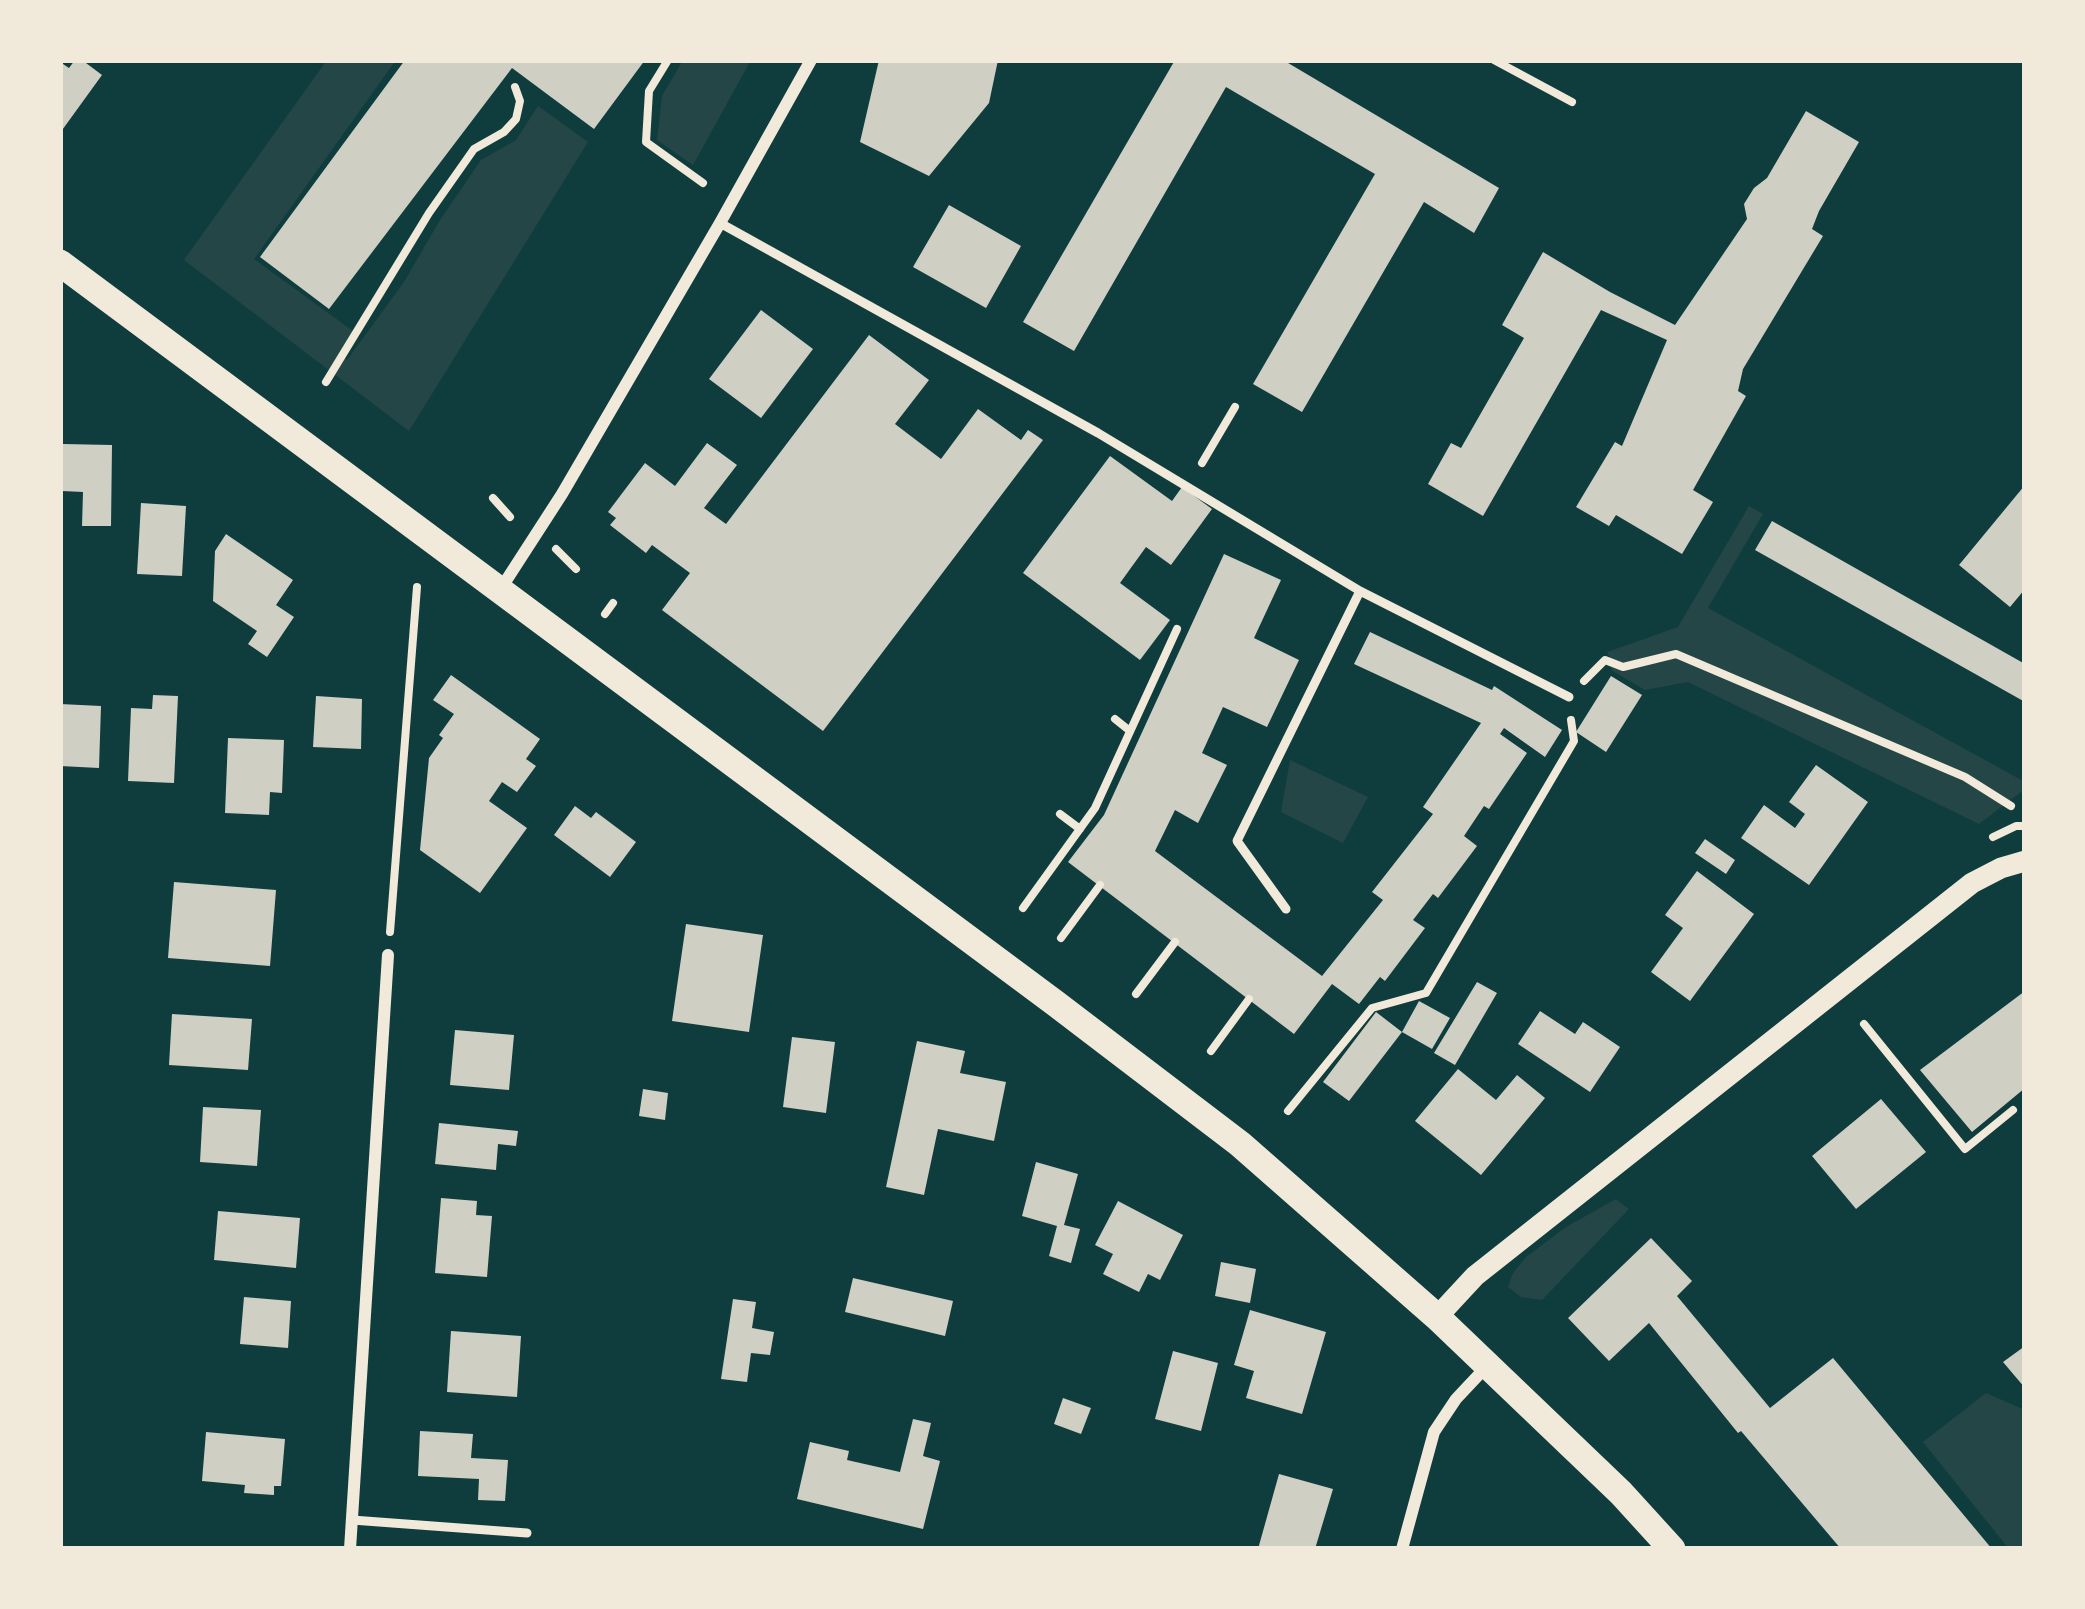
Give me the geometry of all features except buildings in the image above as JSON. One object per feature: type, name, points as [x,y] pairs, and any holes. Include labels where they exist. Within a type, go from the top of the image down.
[{"type":"main road","points":[[62,269],[1240,1144],[1437,1317],[1621,1493],[1672,1549]]},
{"type":"street","points":[[500,590],[720,223],[811,60]]},
{"type":"street","points":[[1437,1317],[1475,1276],[1972,884],[2025,861]]},
{"type":"street","points":[[350,1549],[388,955]]},
{"type":"street","points":[[1402,1549],[1434,1432],[1487,1366]]},
{"type":"lane","points":[[720,223],[1098,433],[1360,591],[1569,697]]},
{"type":"lane","points":[[1286,909],[1237,841],[1360,591]]},
{"type":"lane","points":[[352,1520],[527,1533]]},
{"type":"path","points":[[668,60],[649,91],[646,142],[703,183]]},
{"type":"path","points":[[1494,60],[1572,102]]},
{"type":"path","points":[[326,382],[474,149],[505,132],[516,118],[520,101],[515,87]]},
{"type":"path","points":[[1202,463],[1235,407]]},
{"type":"path","points":[[493,499],[510,517]]},
{"type":"path","points":[[555,547],[576,569]]},
{"type":"path","points":[[388,955],[417,587]]},
{"type":"path","points":[[605,614],[613,603]]},
{"type":"path","points":[[1023,908],[1095,808],[1177,629]]},
{"type":"path","points":[[1288,1111],[1372,1008],[1426,993],[1574,741],[1569,697],[1605,660],[1623,667],[1676,654],[1965,777],[2011,806]]},
{"type":"path","points":[[1115,719],[1130,731]]},
{"type":"path","points":[[1060,814],[1080,829]]},
{"type":"path","points":[[1061,938],[1100,885]]},
{"type":"path","points":[[1136,994],[1175,942]]},
{"type":"path","points":[[1211,1051],[1249,999]]},
{"type":"path","points":[[1864,1024],[1965,1149],[2013,1110]]},
{"type":"shaded area","points":[[327,60],[396,60],[254,259],[353,331],[339,354],[347,360],[404,282],[481,160],[516,140],[538,106],[588,142],[409,431],[184,260]]},
{"type":"shaded area","points":[[683,60],[751,60],[693,165],[657,140],[662,96]]},
{"type":"shaded area","points":[[1749,506],[1763,514],[1708,608],[2025,782],[2025,789],[1979,824],[1688,682],[1645,690],[1611,670],[1607,652],[1678,627]]},
{"type":"shaded area","points":[[1290,760],[1368,797],[1343,843],[1281,812]]},
{"type":"shaded area","points":[[1616,1199],[1629,1209],[1542,1300],[1521,1297],[1508,1287],[1526,1257]]},
{"type":"shaded area","points":[[1986,1393],[2025,1410],[2025,1549],[2009,1549],[1923,1442]]}]
